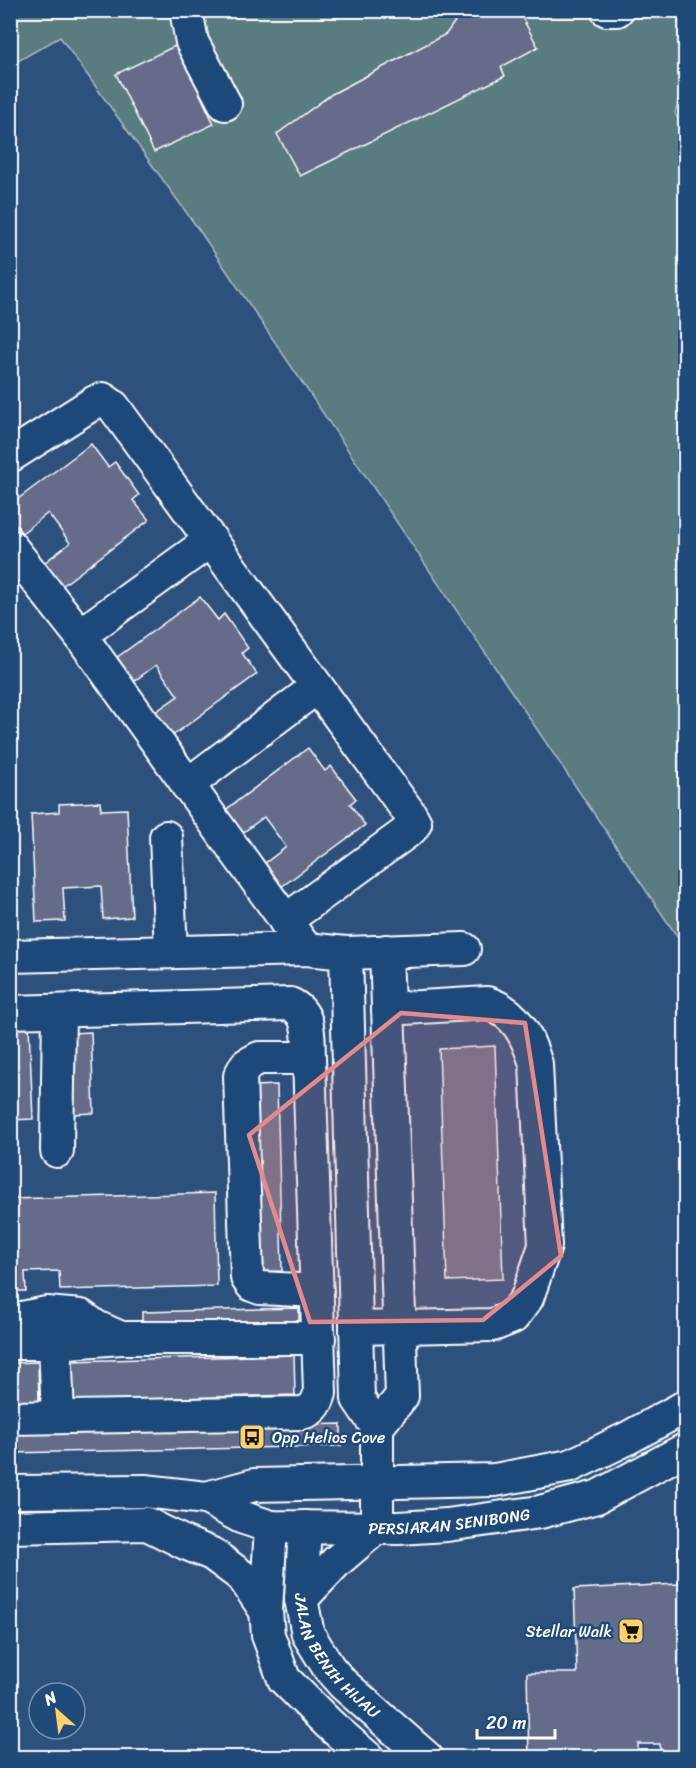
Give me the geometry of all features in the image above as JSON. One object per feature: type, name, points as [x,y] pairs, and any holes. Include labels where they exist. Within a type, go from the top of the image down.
[{"type":"street","points":[[186,10],[192,42],[225,104]]},
{"type":"street","points":[[608,10],[617,10]]},
{"type":"street","points":[[10,456],[95,402],[103,399],[113,406],[414,823],[411,829],[285,921]]},
{"type":"street","points":[[80,635],[211,540]]},
{"type":"street","points":[[10,546],[80,635],[306,949]]},
{"type":"street","points":[[187,785],[317,687]]},
{"type":"street","points":[[166,837],[171,952]]},
{"type":"street","points":[[10,956],[306,949],[346,953],[464,949]]},
{"type":"street","points":[[377,1426],[402,1396],[386,951]]},
{"type":"street","points":[[301,1599],[337,1561],[376,1527],[377,1426],[358,1399],[346,953]]},
{"type":"street","points":[[10,1012],[290,1004],[307,1019],[320,1393],[318,1401],[308,1412],[10,1418]]},
{"type":"street","points":[[356,1328],[492,1325],[513,1317],[527,1298],[544,1246],[536,1064],[531,1047],[513,1017],[501,1008],[487,1004],[388,1009]]},
{"type":"street","points":[[57,1151],[59,1011]]},
{"type":"street","points":[[309,1059],[259,1058],[246,1065],[240,1076],[247,1278],[252,1285],[260,1288],[316,1291]]},
{"type":"street","points":[[10,1325],[22,1318],[47,1313],[81,1316],[96,1327],[121,1338]]},
{"type":"street","points":[[10,1342],[55,1343],[121,1338],[319,1338]]},
{"type":"street","points":[[55,1343],[58,1417]]},
{"type":"street","name":"PERSIARAN SENIBONG","points":[[10,1492],[145,1491],[206,1498],[254,1485],[495,1480],[570,1466],[686,1406]]},
{"type":"street","name":"PERSIARAN SENIBONG","points":[[206,1498],[241,1517],[271,1527],[447,1525],[570,1506],[606,1493],[686,1449]]},
{"type":"street","points":[[145,1491],[147,1524]]},
{"type":"street","points":[[10,1527],[147,1524],[212,1554],[243,1577],[266,1611]]},
{"type":"street","points":[[271,1527],[266,1611],[268,1635],[284,1679],[329,1724],[368,1758]]},
{"type":"street","name":"JALAN BENIH HIJAU","points":[[305,1527],[301,1599],[308,1634],[329,1668],[343,1684],[427,1758]]},
{"type":"highlighted area","points":[[401,1013],[525,1023],[561,1256],[483,1320],[310,1322],[249,1135]]},
{"type":"green space","points":[[11,11],[685,11],[685,72],[675,113],[686,134],[685,948],[199,230],[60,37],[11,65]]},
{"type":"building","points":[[456,10],[518,10],[538,47],[501,67],[505,76],[300,176],[277,134],[332,94],[446,34],[459,16]]},
{"type":"building","points":[[177,45],[214,124],[154,152],[116,74]]},
{"type":"building","points":[[91,444],[108,467],[115,462],[139,495],[133,500],[149,520],[62,586],[44,563],[70,543],[48,513],[22,533],[10,519],[10,505]]},
{"type":"building","points":[[200,597],[218,620],[224,614],[248,648],[242,653],[257,674],[168,739],[151,715],[178,696],[156,665],[129,685],[112,661]]},
{"type":"building","points":[[308,748],[325,771],[331,766],[356,799],[350,804],[365,825],[277,890],[260,867],[286,847],[264,817],[237,837],[220,814]]},
{"type":"building","points":[[100,802],[101,810],[127,809],[132,917],[103,919],[101,886],[63,888],[65,921],[36,922],[31,814],[59,812],[59,804]]},
{"type":"building","points":[[10,1026],[29,1026],[33,1119],[10,1120]]},
{"type":"building","points":[[91,1032],[94,1113],[73,1114],[71,1033]]},
{"type":"building","points":[[495,1046],[503,1279],[447,1281],[439,1049]]},
{"type":"building","points":[[277,1085],[282,1271],[259,1272],[254,1086]]},
{"type":"building","points":[[215,1193],[217,1286],[60,1290],[59,1271],[25,1272],[26,1291],[10,1291],[10,1199]]},
{"type":"building","points":[[299,1308],[299,1327],[142,1331],[142,1312]]},
{"type":"building","points":[[294,1355],[295,1395],[72,1401],[71,1361]]},
{"type":"building","points":[[38,1362],[39,1402],[10,1403],[10,1363]]},
{"type":"building","points":[[341,1424],[341,1446],[10,1453],[10,1432]]},
{"type":"building","name":"Stellar Walk","points":[[679,1541],[686,1541],[686,1758],[661,1758],[660,1744],[638,1744],[638,1758],[529,1758],[527,1673],[577,1673],[574,1589],[679,1584]]},
{"type":"place","name":"Opp Helios Cove","points":[[252,1437]]},
{"type":"place","name":"Stellar Walk","points":[[631,1631]]}]
